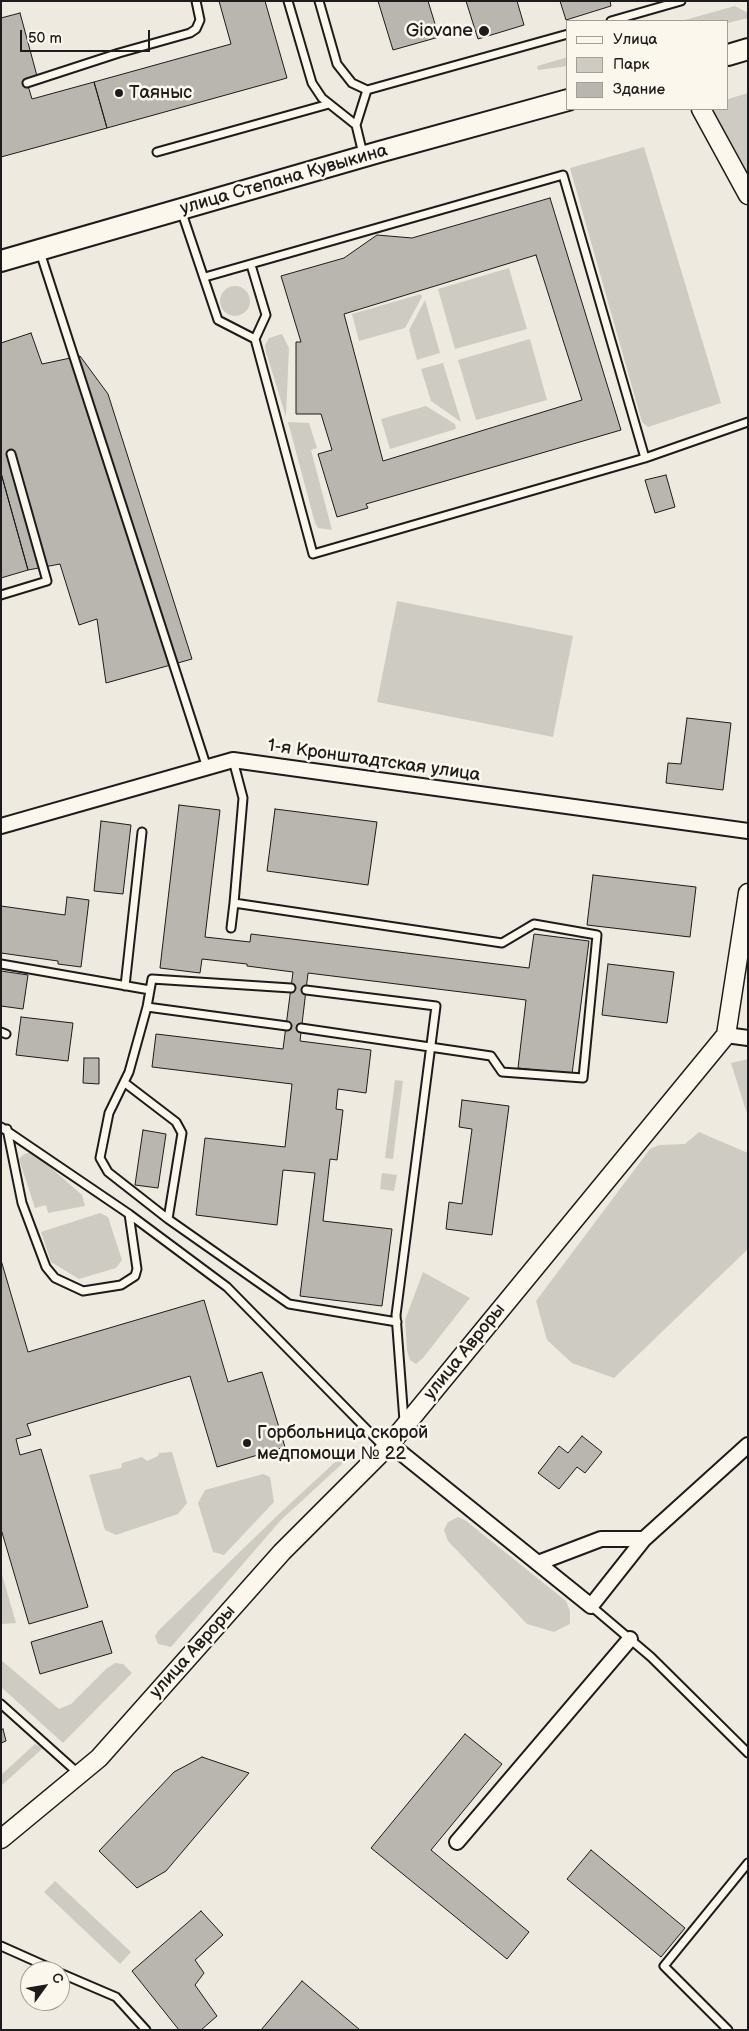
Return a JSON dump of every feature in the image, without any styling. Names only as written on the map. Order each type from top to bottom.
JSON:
[{"type":"main road","points":[[729,55],[748,49]]},
{"type":"main road","name":"улица Степана Кувыкина","points":[[1,261],[566,101]]},
{"type":"street","points":[[702,110],[748,195]]},
{"type":"street","name":"1-я Кронштадтская улица","points":[[1,826],[233,760],[748,832]]},
{"type":"street","points":[[748,893],[726,1035],[748,1038]]},
{"type":"street","name":"улица Авроры","points":[[1,1839],[99,1758],[282,1552],[388,1446],[726,1035]]},
{"type":"street","points":[[388,1446],[591,1606],[644,1539],[748,1445]]},
{"type":"street","points":[[538,1563],[601,1539],[644,1539]]},
{"type":"street","points":[[457,1842],[630,1640]]},
{"type":"lane","points":[[27,83],[119,53],[190,33],[196,29],[200,20],[196,1]]},
{"type":"lane","points":[[288,1],[309,76],[317,92],[356,125]]},
{"type":"lane","points":[[319,1],[337,64],[347,78],[367,90],[566,35]]},
{"type":"lane","points":[[618,20],[633,18],[682,1]]},
{"type":"lane","points":[[364,157],[356,125],[367,90]]},
{"type":"lane","points":[[157,152],[329,104]]},
{"type":"lane","points":[[205,277],[563,175],[645,458]]},
{"type":"lane","points":[[181,210],[218,320],[255,339]]},
{"type":"lane","points":[[40,250],[207,768]]},
{"type":"lane","points":[[251,265],[266,315],[255,339],[314,554],[645,458],[748,422]]},
{"type":"lane","points":[[1,596],[47,581],[11,454]]},
{"type":"lane","points":[[230,928],[234,904],[243,798],[233,760]]},
{"type":"lane","points":[[125,986],[142,832]]},
{"type":"lane","points":[[234,904],[502,943],[534,924],[597,935],[583,1078],[502,1072],[491,1056],[301,1028]]},
{"type":"lane","points":[[1,964],[150,990]]},
{"type":"lane","points":[[291,988],[152,979],[147,1008],[125,1083],[109,1113],[100,1158],[108,1172],[168,1219],[289,1304],[397,1322]]},
{"type":"lane","points":[[306,990],[436,1006],[396,1315],[404,1426]]},
{"type":"lane","points":[[147,1008],[286,1026]]},
{"type":"lane","points":[[125,1083],[176,1122],[182,1132],[168,1219]]},
{"type":"lane","points":[[4,1128],[22,1203],[46,1267],[55,1278],[84,1291],[121,1285],[135,1276],[137,1269],[129,1214]]},
{"type":"lane","points":[[4,1128],[129,1214],[227,1288],[388,1446]]},
{"type":"lane","points":[[591,1606],[651,1657],[748,1753]]},
{"type":"lane","points":[[1,1704],[79,1775]]},
{"type":"lane","points":[[728,2030],[664,1966],[748,1863]]},
{"type":"lane","points":[[1,1946],[34,1961]]},
{"type":"lane","points":[[70,1977],[116,1998],[146,2030]]},
{"type":"green space","points":[[735,6],[748,13],[748,18],[729,23],[729,20],[685,20]]},
{"type":"green space","points":[[566,58],[566,66],[538,70],[537,66]]},
{"type":"green space","points":[[748,93],[748,177],[713,110],[729,110],[729,99]]},
{"type":"green space","points":[[644,147],[721,403],[648,427],[642,422],[570,168]]},
{"type":"green space","points":[[509,268],[527,329],[455,349],[438,289]]},
{"type":"green space","points":[[235,286],[246,290],[250,301],[246,312],[235,316],[224,312],[220,301],[224,290]]},
{"type":"green space","points":[[421,294],[422,297],[405,328],[359,341],[352,314]]},
{"type":"green space","points":[[425,300],[440,353],[417,360],[409,330]]},
{"type":"green space","points":[[282,334],[289,348],[286,417],[265,345],[269,338]]},
{"type":"green space","points":[[530,339],[547,400],[476,420],[458,360]]},
{"type":"green space","points":[[443,363],[461,422],[431,401],[421,369]]},
{"type":"green space","points":[[426,406],[455,424],[456,429],[390,449],[381,419]]},
{"type":"green space","points":[[288,422],[309,423],[317,448],[311,450],[332,530],[318,528],[315,523]]},
{"type":"green space","points":[[397,601],[573,636],[553,737],[377,702]]},
{"type":"green space","points":[[748,1059],[748,1117],[731,1063]]},
{"type":"green space","points":[[395,1080],[403,1081],[393,1159],[385,1158]]},
{"type":"green space","points":[[699,1132],[748,1153],[748,1249],[614,1378],[572,1363],[547,1340],[536,1301],[650,1149],[659,1145],[685,1144]]},
{"type":"green space","points":[[33,1152],[82,1195],[85,1206],[48,1213],[46,1205],[35,1208],[19,1159],[24,1154]]},
{"type":"green space","points":[[382,1173],[397,1175],[394,1191],[380,1189]]},
{"type":"green space","points":[[100,1213],[108,1217],[122,1260],[116,1268],[79,1279],[51,1262],[41,1232]]},
{"type":"green space","points":[[423,1272],[470,1298],[423,1358],[416,1364],[410,1360],[407,1351],[405,1320]]},
{"type":"green space","points":[[356,1446],[356,1451],[281,1520],[171,1647],[158,1644],[155,1636],[159,1630],[280,1513],[346,1452]]},
{"type":"green space","points":[[172,1452],[187,1503],[178,1514],[116,1535],[105,1530],[89,1475],[121,1468],[122,1463],[142,1457],[147,1461],[158,1456],[159,1453]]},
{"type":"green space","points":[[263,1474],[270,1477],[274,1502],[224,1555],[213,1552],[198,1503],[205,1490]]},
{"type":"green space","points":[[458,1517],[465,1520],[566,1601],[570,1611],[570,1624],[554,1632],[527,1624],[448,1541],[444,1530],[448,1522]]},
{"type":"green space","points":[[1,1571],[16,1623],[2,1624]]},
{"type":"green space","points":[[1,1660],[59,1709],[71,1704],[106,1669],[115,1663],[123,1664],[132,1673],[63,1743],[1,1687]]},
{"type":"green space","points":[[35,1744],[43,1748],[1,1786],[1,1775]]},
{"type":"green space","points":[[55,1881],[131,1952],[120,1964],[44,1892]]},
{"type":"building","points":[[219,1],[265,1],[287,78],[107,128],[94,82],[231,44]]},
{"type":"building","points":[[378,1],[428,1],[439,37],[393,50]]},
{"type":"building","points":[[466,1],[517,1],[524,25],[478,39]]},
{"type":"building","points":[[560,1],[610,1],[611,6],[566,20]]},
{"type":"building","points":[[20,13],[37,76],[26,79],[32,99],[94,82],[107,128],[1,157],[1,18]]},
{"type":"building","points":[[550,198],[621,430],[366,504],[368,508],[337,517],[318,454],[332,450],[321,414],[296,414],[296,342],[301,342],[281,276],[344,258],[377,235],[412,238]],"holes":[[[536,255],[582,400],[383,461],[344,314]]]},
{"type":"building","points":[[31,333],[42,364],[80,356],[108,394],[192,659],[106,683],[97,619],[79,625],[60,564],[28,570],[1,473],[1,343]]},
{"type":"building","points":[[1,473],[28,570],[1,578]]},
{"type":"building","points":[[666,475],[675,507],[655,513],[645,480]]},
{"type":"building","points":[[687,718],[731,723],[723,790],[666,783],[668,763],[681,764]]},
{"type":"building","points":[[179,805],[220,810],[205,937],[250,942],[251,934],[529,968],[534,934],[589,941],[572,1074],[518,1068],[526,1000],[308,973],[300,1041],[371,1050],[366,1093],[338,1089],[336,1109],[343,1110],[337,1160],[330,1159],[323,1221],[392,1229],[382,1306],[300,1296],[315,1173],[283,1170],[277,1225],[196,1215],[205,1138],[285,1147],[292,1084],[152,1067],[156,1034],[283,1049],[293,972],[202,959],[200,973],[160,968]]},
{"type":"building","points":[[275,809],[377,822],[368,885],[267,871]]},
{"type":"building","points":[[101,821],[131,825],[123,894],[94,891]]},
{"type":"building","points":[[593,875],[696,887],[690,937],[587,925]]},
{"type":"building","points":[[67,897],[89,900],[81,967],[58,964],[58,961],[1,953],[1,906],[65,915]]},
{"type":"building","points":[[608,964],[674,972],[667,1023],[602,1015]]},
{"type":"building","points":[[1,971],[28,975],[23,1009],[1,1006]]},
{"type":"building","points":[[21,1017],[73,1023],[68,1061],[16,1055]]},
{"type":"building","points":[[84,1058],[99,1058],[99,1084],[83,1083]]},
{"type":"building","points":[[462,1100],[509,1106],[492,1235],[446,1229],[449,1202],[462,1204],[472,1129],[459,1127]]},
{"type":"building","points":[[143,1130],[166,1134],[158,1188],[135,1185]]},
{"type":"building","name":"Горбольница скорой медпомощи № 22","points":[[1,1260],[28,1352],[204,1300],[228,1382],[262,1372],[285,1447],[217,1467],[190,1376],[27,1424],[31,1435],[16,1439],[20,1455],[41,1449],[88,1607],[29,1624],[1,1529]]},
{"type":"building","points":[[582,1436],[602,1452],[585,1473],[577,1467],[559,1489],[538,1473],[559,1446],[568,1453]]},
{"type":"building","points":[[102,1621],[112,1653],[40,1674],[31,1642]]},
{"type":"building","points":[[3,1729],[6,1741],[1,1743],[1,1730]]},
{"type":"building","points":[[465,1734],[502,1764],[431,1850],[529,1932],[507,1959],[371,1848]]},
{"type":"building","points":[[202,1757],[249,1773],[166,1871],[137,1888],[99,1851],[174,1772]]},
{"type":"building","points":[[591,1850],[685,1928],[661,1957],[567,1879]]},
{"type":"building","points":[[201,1911],[223,1935],[195,1960],[204,1973],[195,1985],[217,2016],[201,2030],[179,2030],[132,1971]]},
{"type":"building","points":[[302,1981],[360,2030],[261,2030]]},
{"type":"place","name":"Giovane","points":[[484,31]]},
{"type":"place","name":"Таяныс","points":[[119,93]]},
{"type":"place","name":"Горбольница скорой медпомощи № 22","points":[[247,1443]]}]
